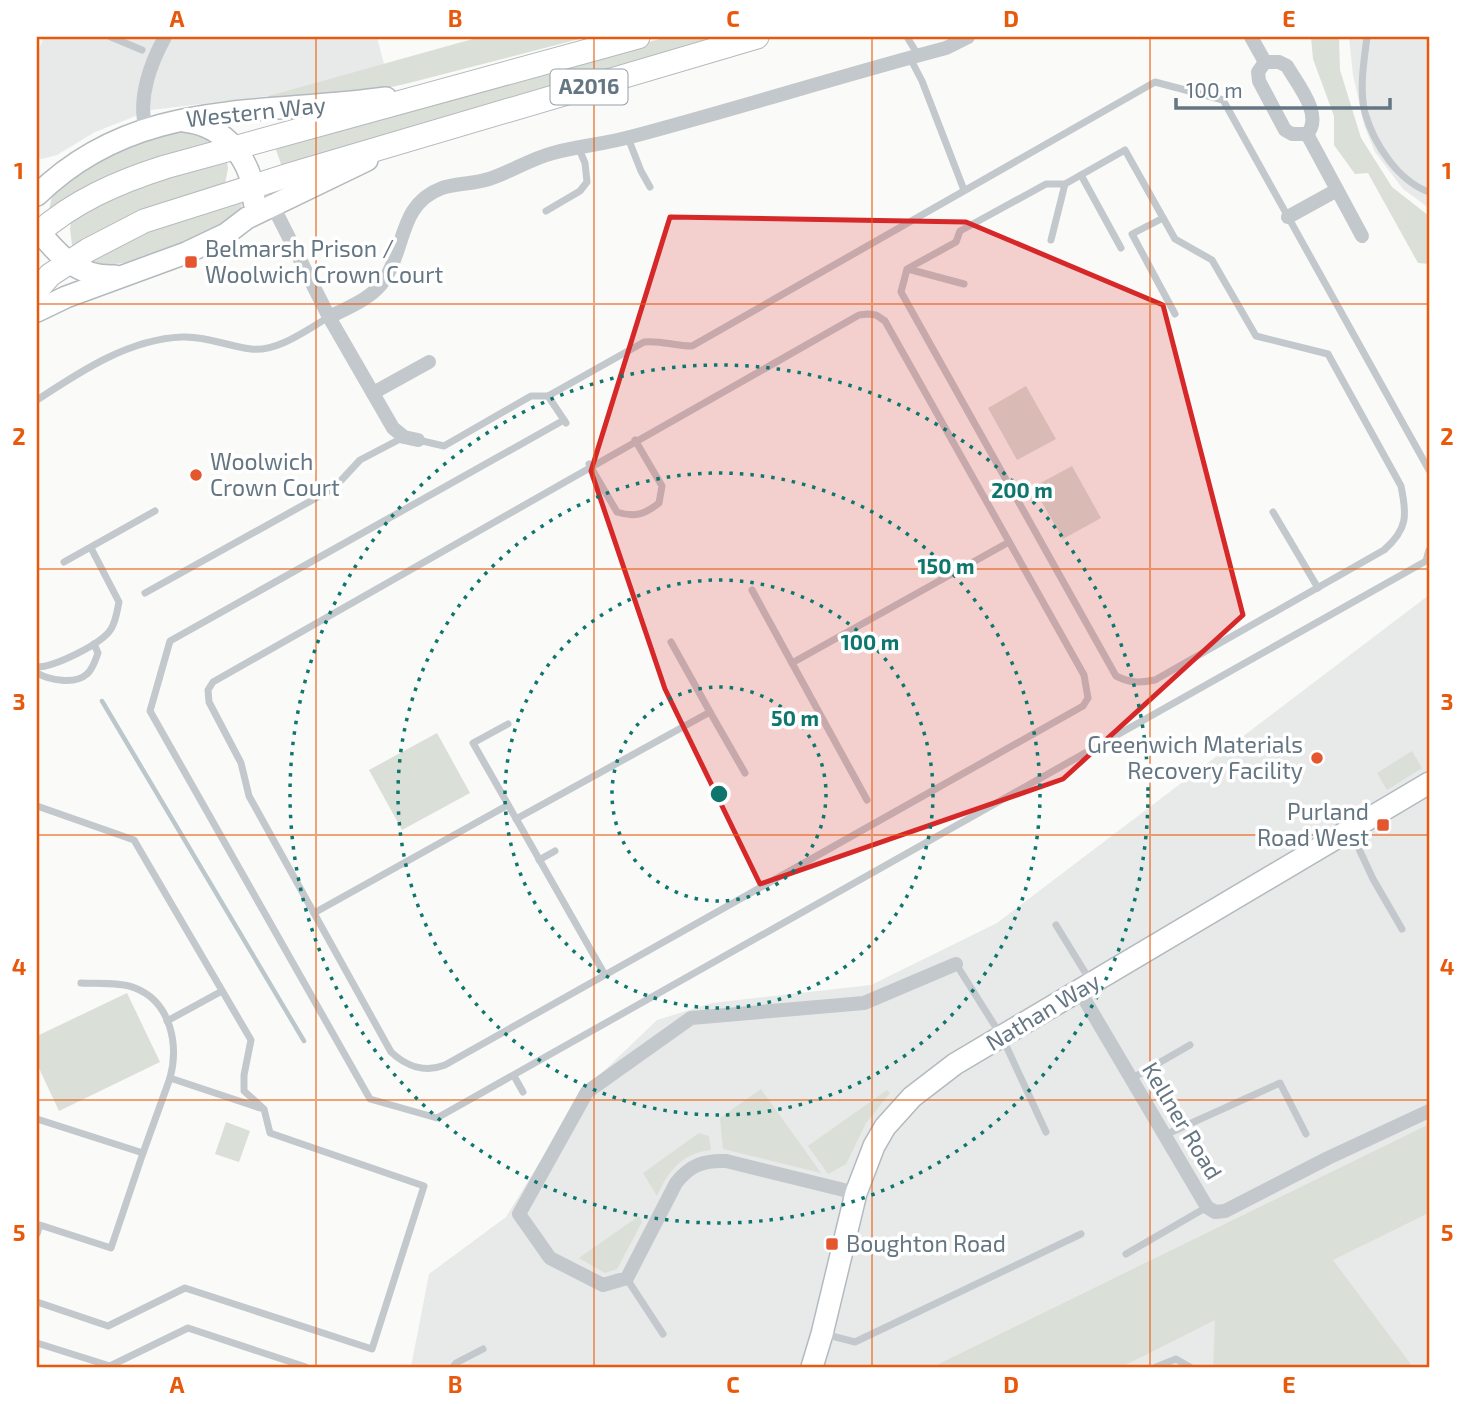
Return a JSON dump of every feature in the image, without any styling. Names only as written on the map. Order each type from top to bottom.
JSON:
[{"type":"main road","name":"Western Way","points":[[38,232],[92,196],[135,176],[638,37]]},
{"type":"main road","name":"A2016","points":[[37,290],[50,275],[98,244],[144,221],[289,175],[757,37]]},
{"type":"street","points":[[146,129],[143,118],[149,75],[148,54],[165,37]]},
{"type":"street","points":[[329,317],[362,300],[384,280],[410,215],[419,203],[442,188],[489,179],[554,153],[628,138],[946,48],[968,37]]},
{"type":"street","points":[[1251,37],[1265,62]]},
{"type":"street","points":[[1265,62],[1258,72],[1259,81],[1284,130],[1292,134],[1307,134]]},
{"type":"street","points":[[1265,62],[1279,62],[1287,66],[1313,113],[1313,123],[1307,134]]},
{"type":"street","name":"Western Way","points":[[38,232],[47,180],[104,146],[146,129],[171,121],[225,112],[356,103],[474,82]]},
{"type":"street","points":[[171,121],[205,125],[233,147],[245,162],[254,188],[254,203],[247,218]]},
{"type":"street","points":[[1307,134],[1362,236]]},
{"type":"street","name":"A2016","points":[[273,206],[330,177],[421,138]]},
{"type":"street","name":"Western Way","points":[[211,201],[220,196],[233,179],[236,168],[233,147]]},
{"type":"street","points":[[254,188],[273,206],[329,317],[393,428],[411,439]]},
{"type":"street","points":[[1288,217],[1337,190]]},
{"type":"street","points":[[37,311],[66,297],[186,253],[226,234],[247,218],[273,206]]},
{"type":"street","points":[[71,263],[64,254],[61,229],[65,217],[73,207]]},
{"type":"street","points":[[38,232],[83,272],[105,276],[127,274]]},
{"type":"street","points":[[373,393],[429,362]]},
{"type":"street","name":"Nathan Way","points":[[812,1367],[856,1193],[874,1146],[898,1112],[930,1082],[1002,1037],[1429,783]]},
{"type":"street","points":[[856,1193],[726,1161],[697,1164],[685,1172],[676,1183],[626,1278],[603,1285],[550,1258],[519,1214],[587,1092],[691,1018],[864,1003],[956,964]]},
{"type":"street","name":"Kellner Road","points":[[1085,987],[1130,1080],[1207,1207],[1215,1212],[1226,1212],[1328,1158],[1429,1111]]},
{"type":"lane","points":[[111,37],[148,54]]},
{"type":"lane","points":[[906,37],[964,190]]},
{"type":"lane","points":[[1367,37],[1362,78],[1368,121],[1392,164],[1413,183],[1429,192]]},
{"type":"lane","points":[[145,593],[334,488],[360,460],[411,439],[444,446],[531,396],[548,396],[644,342],[655,340],[676,346],[692,346],[1156,82],[1223,100],[1429,470]]},
{"type":"lane","points":[[628,138],[650,187]]},
{"type":"lane","points":[[546,211],[580,191],[587,182],[585,163],[579,149]]},
{"type":"lane","points":[[1125,150],[1175,239],[1212,260],[1256,336],[1328,354],[1401,486],[1405,508],[1403,527],[1396,540],[1384,550],[1155,680],[1140,683],[1116,676],[901,292],[907,269],[956,242],[960,232],[1046,184],[1065,184],[1081,175],[1125,150]]},
{"type":"lane","points":[[1081,175],[1121,248]]},
{"type":"lane","points":[[1051,240],[1065,184]]},
{"type":"lane","points":[[1163,218],[1132,234],[1175,314]]},
{"type":"lane","points":[[907,269],[964,284]]},
{"type":"lane","points":[[859,315],[876,315],[885,321],[1084,675],[1088,698],[1083,706],[445,1065],[434,1070],[425,1069],[400,1061],[391,1052],[249,796],[241,763],[209,702],[208,690],[213,682],[589,465],[859,315]]},
{"type":"lane","points":[[37,400],[66,381],[138,344],[183,337],[263,349],[280,345],[329,317]]},
{"type":"lane","points":[[548,396],[565,422],[170,641],[150,711],[370,1099],[437,1118],[1426,561],[1429,550]]},
{"type":"lane","points":[[589,465],[617,512],[630,516],[646,513],[659,503],[662,486],[635,440]]},
{"type":"lane","points":[[64,562],[155,511]]},
{"type":"lane","points":[[1273,512],[1318,588]]},
{"type":"lane","points":[[792,663],[1009,542]]},
{"type":"lane","points":[[37,667],[62,660],[94,644],[110,632],[119,602],[91,548]]},
{"type":"lane","points":[[752,590],[867,800]]},
{"type":"lane","points":[[671,642],[745,773]]},
{"type":"lane","points":[[37,673],[60,680],[81,678],[92,668],[97,653],[94,644]]},
{"type":"lane","points":[[516,819],[710,712]]},
{"type":"lane","points":[[508,724],[473,743],[605,975]]},
{"type":"lane","points":[[314,913],[508,805]]},
{"type":"lane","points":[[37,806],[134,840],[251,1040],[243,1075],[244,1091],[264,1109],[270,1133],[424,1186],[372,1349],[185,1289],[108,1326],[37,1301]]},
{"type":"lane","points":[[1350,830],[1373,879],[1402,929]]},
{"type":"lane","points":[[539,860],[555,851]]},
{"type":"lane","points":[[1056,925],[1085,987]]},
{"type":"lane","points":[[956,964],[1002,1037],[1046,1132]]},
{"type":"lane","points":[[37,1234],[40,1225],[111,1248],[174,1062],[174,1045],[167,1021],[160,1008],[146,994],[133,987],[81,983]]},
{"type":"lane","points":[[167,1021],[222,992]]},
{"type":"lane","points":[[1130,1080],[1190,1045]]},
{"type":"lane","points":[[514,1076],[523,1092]]},
{"type":"lane","points":[[170,1078],[264,1109]]},
{"type":"lane","points":[[1164,1136],[1280,1083],[1306,1134]]},
{"type":"lane","points":[[37,1119],[143,1153]]},
{"type":"lane","points":[[1126,1254],[1207,1207]]},
{"type":"lane","points":[[822,1334],[855,1342],[1081,1234]]},
{"type":"lane","points":[[626,1278],[663,1334]]},
{"type":"lane","points":[[37,1343],[110,1366],[188,1328],[306,1367]]},
{"type":"lane","points":[[453,1367],[483,1349]]},
{"type":"lane","points":[[1156,1367],[1176,1359],[1190,1367]]},
{"type":"highlighted area","points":[[670,217],[966,222],[1163,305],[1243,615],[1063,779],[760,884],[665,689],[591,471]]},
{"type":"shaded area","points":[[44,37],[377,37],[384,64],[268,96],[151,110],[95,132],[57,155],[42,159],[37,158],[37,53]]},
{"type":"shaded area","points":[[480,37],[587,37],[350,96],[270,104],[268,96]]},
{"type":"shaded area","points":[[667,37],[730,37],[283,170],[274,144]]},
{"type":"shaded area","points":[[1311,37],[1339,37],[1340,70],[1361,138],[1392,187],[1429,216],[1429,264],[1418,263],[1368,173],[1355,174],[1334,145],[1334,116],[1313,59]]},
{"type":"shaded area","points":[[1349,37],[1429,37],[1429,208],[1403,189],[1375,152],[1364,125],[1353,75]]},
{"type":"shaded area","points":[[196,129],[215,143],[49,210],[53,191],[69,173],[164,130]]},
{"type":"shaded area","points":[[226,158],[228,168],[225,184],[76,248],[72,245],[72,216],[109,196]]},
{"type":"shaded area","points":[[242,199],[241,213],[235,221],[183,245],[129,262],[91,264],[88,260],[126,240]]},
{"type":"shaded area","points":[[1026,386],[1056,439],[1017,460],[988,408]]},
{"type":"shaded area","points":[[1072,466],[1101,518],[1063,539],[1033,487]]},
{"type":"shaded area","points":[[1429,595],[1429,1124],[932,1367],[411,1367],[429,1274],[506,1217],[584,1090],[657,1020],[712,1003],[871,985],[997,923]]},
{"type":"shaded area","points":[[437,733],[470,793],[402,830],[369,770]]},
{"type":"shaded area","points":[[1412,751],[1422,768],[1387,790],[1377,773]]},
{"type":"shaded area","points":[[127,993],[160,1062],[59,1111],[37,1064],[37,1036]]},
{"type":"shaded area","points":[[761,1089],[821,1173],[723,1149],[720,1118]]},
{"type":"shaded area","points":[[887,1090],[890,1093],[866,1123],[846,1164],[828,1174],[808,1146]]},
{"type":"shaded area","points":[[226,1122],[250,1131],[239,1162],[215,1154]]},
{"type":"shaded area","points":[[1429,1124],[1429,1213],[1333,1260],[1413,1367],[1213,1367],[1215,1320],[1122,1367],[932,1367]]},
{"type":"shaded area","points":[[699,1133],[709,1136],[711,1150],[684,1159],[671,1171],[657,1196],[643,1173]]},
{"type":"shaded area","points":[[1429,1213],[1429,1367],[1413,1367],[1332,1260]]},
{"type":"shaded area","points":[[639,1216],[642,1222],[617,1269],[605,1273],[579,1258]]},
{"type":"shaded area","points":[[1216,1319],[1213,1367],[1122,1367]]},
{"type":"waterway","points":[[102,701],[304,1041]]},
{"type":"place","name":"Belmarsh Prison / Woolwich Crown Court","points":[[191,262]]},
{"type":"place","name":"Woolwich Crown Court","points":[[196,475]]},
{"type":"place","name":"Greenwich Materials Recovery Facility","points":[[1317,758]]},
{"type":"place","name":"Purland Road West","points":[[1383,825]]},
{"type":"place","name":"Boughton Road","points":[[832,1244]]}]
